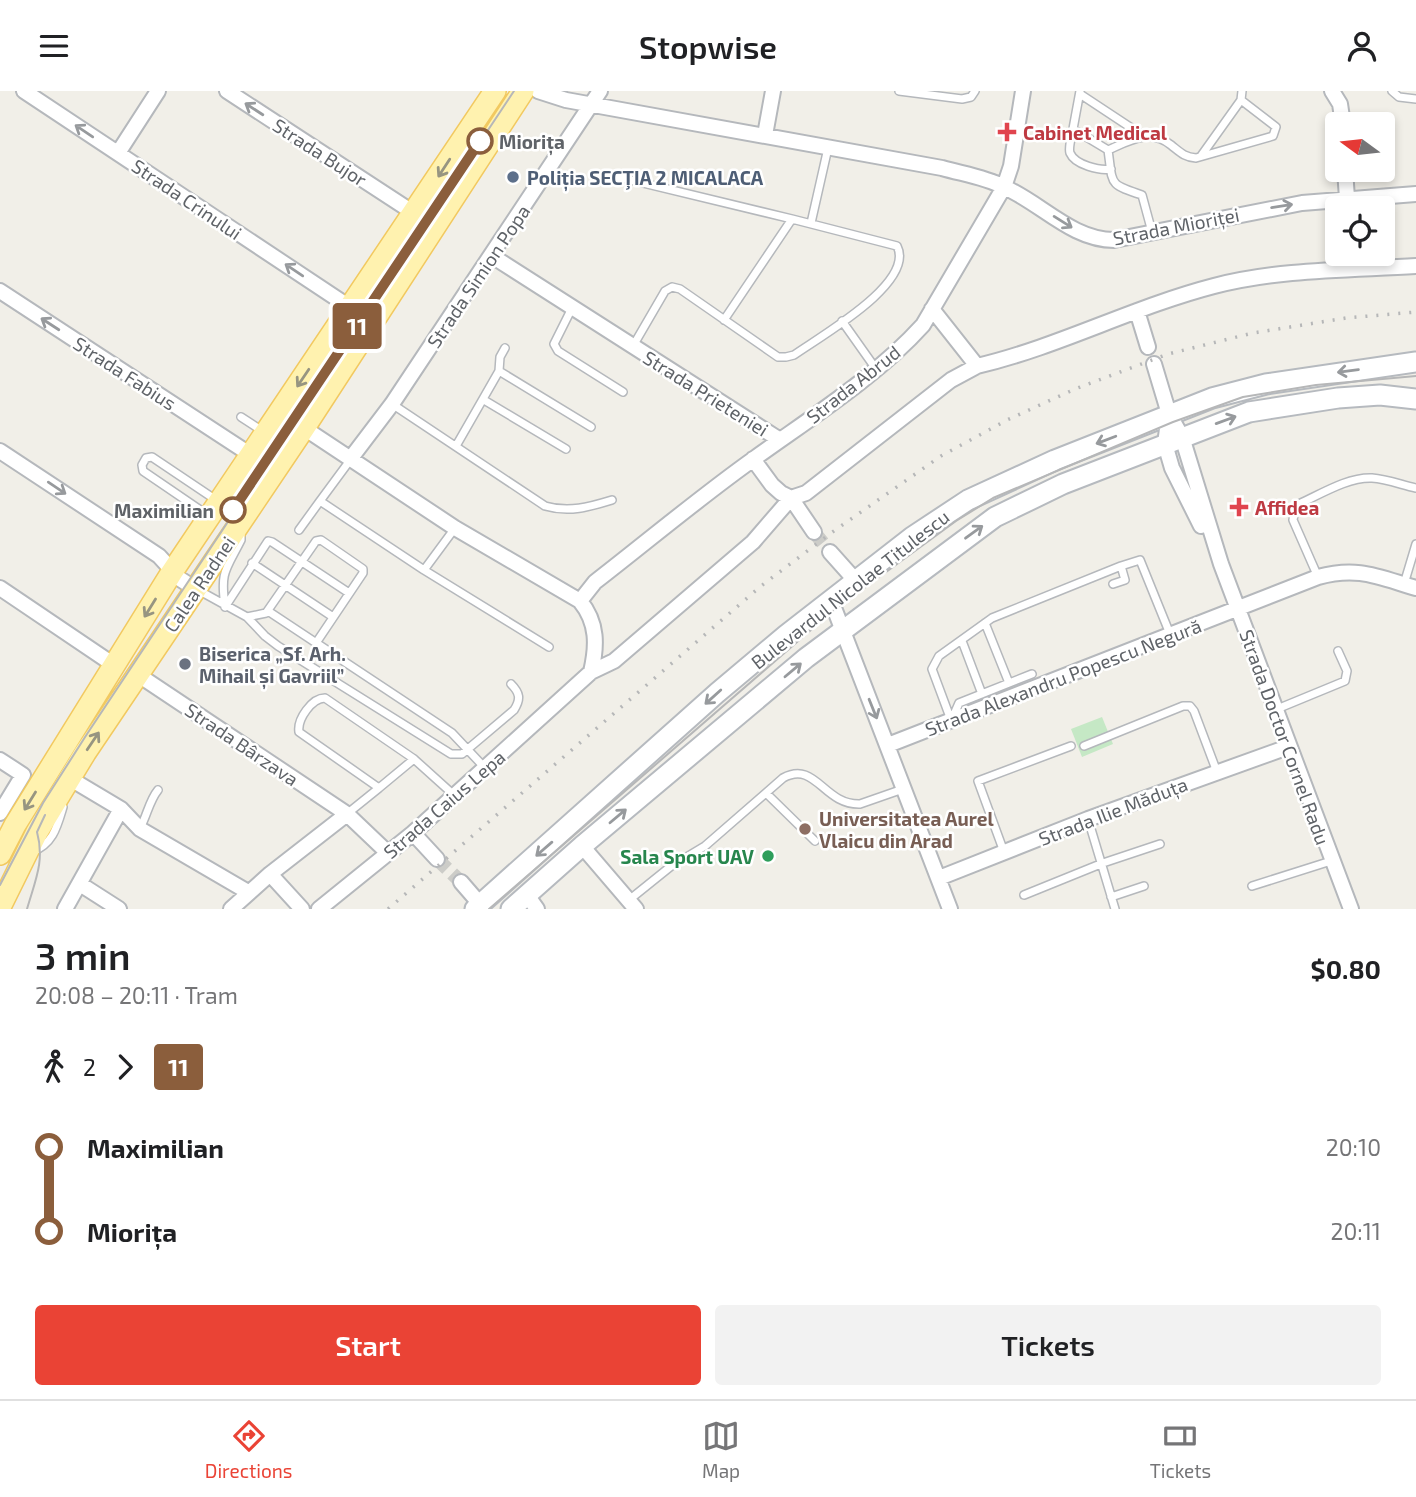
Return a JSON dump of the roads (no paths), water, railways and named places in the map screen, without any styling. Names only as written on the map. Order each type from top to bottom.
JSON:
[{"type":"main road","name":"Calea Radnei","points":[[0,854],[15,825],[172,572],[495,91]]},
{"type":"main road","name":"Calea Radnei","points":[[0,907],[25,854],[137,674],[304,428],[523,91]]},
{"type":"main road","name":"Bulevardul Nicolae Titulescu","points":[[478,907],[717,693],[855,580],[912,537],[968,500],[1019,475],[1212,398],[1266,384],[1416,362]]},
{"type":"main road","name":"Bulevardul Nicolae Titulescu","points":[[511,909],[532,902],[582,846],[841,631],[995,517],[1063,484],[1249,412],[1366,396],[1416,399]]},
{"type":"street","name":"Strada Crinului","points":[[24,91],[351,308]]},
{"type":"street","points":[[118,153],[158,91]]},
{"type":"street","name":"Strada Bujor","points":[[227,91],[414,213]]},
{"type":"street","name":"Strada Mioriței","points":[[538,91],[555,98],[590,105],[942,168],[1004,187],[1082,234],[1096,239],[1114,240],[1267,208],[1325,201]]},
{"type":"street","name":"Strada Simion Popa","points":[[351,458],[392,404],[600,91]]},
{"type":"street","points":[[765,135],[774,91]]},
{"type":"street","name":"Strada Abrud","points":[[580,601],[595,582],[753,459],[876,369],[923,325],[1004,187],[1011,166],[1023,91]]},
{"type":"street","points":[[1332,91],[1340,104],[1341,112]]},
{"type":"street","name":"Strada Mioriței","points":[[1382,196],[1416,194]]},
{"type":"street","name":"Strada Prieteniei","points":[[492,256],[780,440]]},
{"type":"street","points":[[791,498],[806,493],[951,380],[977,366],[1017,356],[1137,311],[1214,286],[1254,278],[1416,266]]},
{"type":"street","name":"Strada Fabius","points":[[0,291],[217,425],[251,455]]},
{"type":"street","points":[[932,309],[977,366]]},
{"type":"street","points":[[1137,311],[1148,347]]},
{"type":"street","points":[[1154,365],[1169,414]]},
{"type":"street","name":"Strada Doctor Cornel Radu","points":[[1169,414],[1173,440],[1172,468],[1221,564],[1351,909]]},
{"type":"street","points":[[304,428],[455,529],[580,601],[592,618],[595,636],[596,651],[591,673]]},
{"type":"street","points":[[0,451],[159,556],[172,572],[194,588]]},
{"type":"street","points":[[753,459],[772,485],[791,498],[814,532]]},
{"type":"street","name":"Strada Caius Lepa","points":[[319,909],[413,833],[591,673],[614,661],[753,543],[791,498]]},
{"type":"street","points":[[830,552],[855,580]]},
{"type":"street","name":"Strada Alexandru Popescu Negură","points":[[888,745],[1318,577],[1340,572],[1361,572],[1410,586]]},
{"type":"street","points":[[0,589],[114,665]]},
{"type":"street","points":[[831,600],[950,909]]},
{"type":"street","name":"Strada Bârzava","points":[[137,674],[347,814],[388,852]]},
{"type":"street","name":"Strada Ilie Măduța","points":[[939,878],[1088,819],[1288,747]]},
{"type":"street","points":[[0,760],[23,775],[0,813]]},
{"type":"street","points":[[68,788],[121,809],[140,829],[248,893]]},
{"type":"street","points":[[65,909],[121,809]]},
{"type":"street","points":[[231,909],[270,874],[347,814]]},
{"type":"street","points":[[413,833],[438,859]]},
{"type":"street","points":[[582,846],[632,905]]},
{"type":"street","points":[[270,874],[302,909]]},
{"type":"street","points":[[461,882],[478,907]]},
{"type":"street","points":[[80,884],[119,909]]},
{"type":"lane","points":[[899,91],[962,99],[971,97],[975,91]]},
{"type":"lane","points":[[1198,157],[1241,100],[1242,91]]},
{"type":"lane","points":[[1392,91],[1399,97],[1416,99]]},
{"type":"lane","points":[[1111,169],[1093,169],[1072,156],[1070,150],[1080,92],[1142,135],[1165,141],[1184,156],[1198,157],[1276,133],[1276,127],[1241,100]]},
{"type":"lane","points":[[1073,129],[1108,150]]},
{"type":"lane","points":[[1108,150],[1142,135]]},
{"type":"lane","points":[[811,223],[828,148]]},
{"type":"lane","points":[[1108,150],[1116,186],[1142,195],[1152,232]]},
{"type":"lane","points":[[614,176],[811,223],[897,246],[900,259],[893,277],[881,292],[794,355],[786,358],[778,356],[724,320],[792,219]]},
{"type":"lane","name":"Strada Prieteniei","points":[[633,346],[666,291],[672,287],[680,289],[724,320]]},
{"type":"lane","points":[[572,308],[554,344],[558,351],[623,392]]},
{"type":"lane","points":[[842,321],[876,369]]},
{"type":"lane","points":[[456,446],[499,371],[500,357],[505,348]]},
{"type":"lane","points":[[499,371],[591,427]]},
{"type":"lane","points":[[484,400],[566,449]]},
{"type":"lane","points":[[392,404],[545,506],[558,510],[573,510],[612,499]]},
{"type":"lane","points":[[241,417],[267,433]]},
{"type":"lane","points":[[152,457],[215,509],[143,471],[142,465],[146,458],[152,457]]},
{"type":"lane","points":[[299,530],[351,458]]},
{"type":"lane","points":[[1318,577],[1293,520],[1299,504],[1363,478],[1416,488]]},
{"type":"lane","points":[[320,501],[549,647]]},
{"type":"lane","points":[[225,607],[223,576],[241,540],[242,521]]},
{"type":"lane","points":[[424,569],[455,529]]},
{"type":"lane","points":[[247,617],[268,611],[316,541],[321,540],[363,569],[316,643]]},
{"type":"lane","points":[[225,607],[268,541],[272,541],[349,593]]},
{"type":"lane","points":[[1410,586],[1416,544]]},
{"type":"lane","points":[[951,720],[932,669],[939,656],[985,623],[1012,609],[1121,566],[1140,560],[1170,634]]},
{"type":"lane","points":[[252,563],[333,617]]},
{"type":"lane","points":[[1113,584],[1125,580],[1121,566]]},
{"type":"lane","points":[[194,588],[247,617],[278,646],[451,754],[462,754],[469,749],[499,725],[519,703],[517,690],[512,684]]},
{"type":"lane","points":[[268,611],[452,733],[485,768]]},
{"type":"lane","points":[[985,623],[1009,683]]},
{"type":"lane","points":[[962,641],[982,694]]},
{"type":"lane","points":[[1277,709],[1345,681],[1347,675],[1338,651]]},
{"type":"lane","points":[[951,720],[959,703],[1032,674]]},
{"type":"lane","points":[[379,788],[299,732],[300,722],[313,702],[325,698],[414,759],[455,796]]},
{"type":"lane","points":[[1084,745],[1186,705],[1194,711],[1217,772]]},
{"type":"lane","points":[[1004,852],[978,781],[1071,746]]},
{"type":"lane","points":[[347,814],[414,759]]},
{"type":"lane","points":[[632,905],[670,867],[705,846],[783,778],[798,772],[812,778],[834,797],[852,804],[860,804],[905,788]]},
{"type":"lane","points":[[140,829],[149,814],[152,797],[158,790]]},
{"type":"lane","points":[[766,793],[815,841]]},
{"type":"lane","points":[[25,854],[47,844],[57,827],[63,807]]},
{"type":"lane","points":[[1088,819],[1115,909]]},
{"type":"lane","points":[[1024,895],[1160,843]]},
{"type":"lane","points":[[1252,887],[1331,861]]},
{"type":"lane","points":[[1111,897],[1144,886]]},
{"type":"tunnel","points":[[814,532],[830,552]]},
{"type":"tunnel","points":[[437,859],[461,882]]},
{"type":"tram line","points":[[0,885],[43,803],[87,734],[514,91]]},
{"type":"tram line","name":"11","points":[[233,510],[274,453],[480,141]]},
{"type":"tram line","points":[[489,909],[834,610],[956,521],[993,498],[1173,422],[1243,397],[1316,385],[1416,376]]},
{"type":"tram line","points":[[27,909],[39,862],[37,832],[45,815]]},
{"type":"railway","points":[[388,909],[761,586],[941,456],[1007,420],[1075,389],[1168,354],[1253,333],[1346,318],[1416,312]]},
{"type":"place","name":"Cabinet Medical","points":[[1007,132]]},
{"type":"place","name":"Miorița","points":[[480,141]]},
{"type":"place","name":"Poliția SECŢIA 2 MICALACA","points":[[513,177]]},
{"type":"place","name":"Affidea","points":[[1239,507]]},
{"type":"place","name":"Maximilian","points":[[233,510]]},
{"type":"place","name":"Biserica „Sf. Arh. Mihail și Gavriil”","points":[[185,664]]},
{"type":"place","name":"Universitatea Aurel Vlaicu din Arad","points":[[805,829]]},
{"type":"place","name":"Sala Sport UAV","points":[[768,856]]}]
